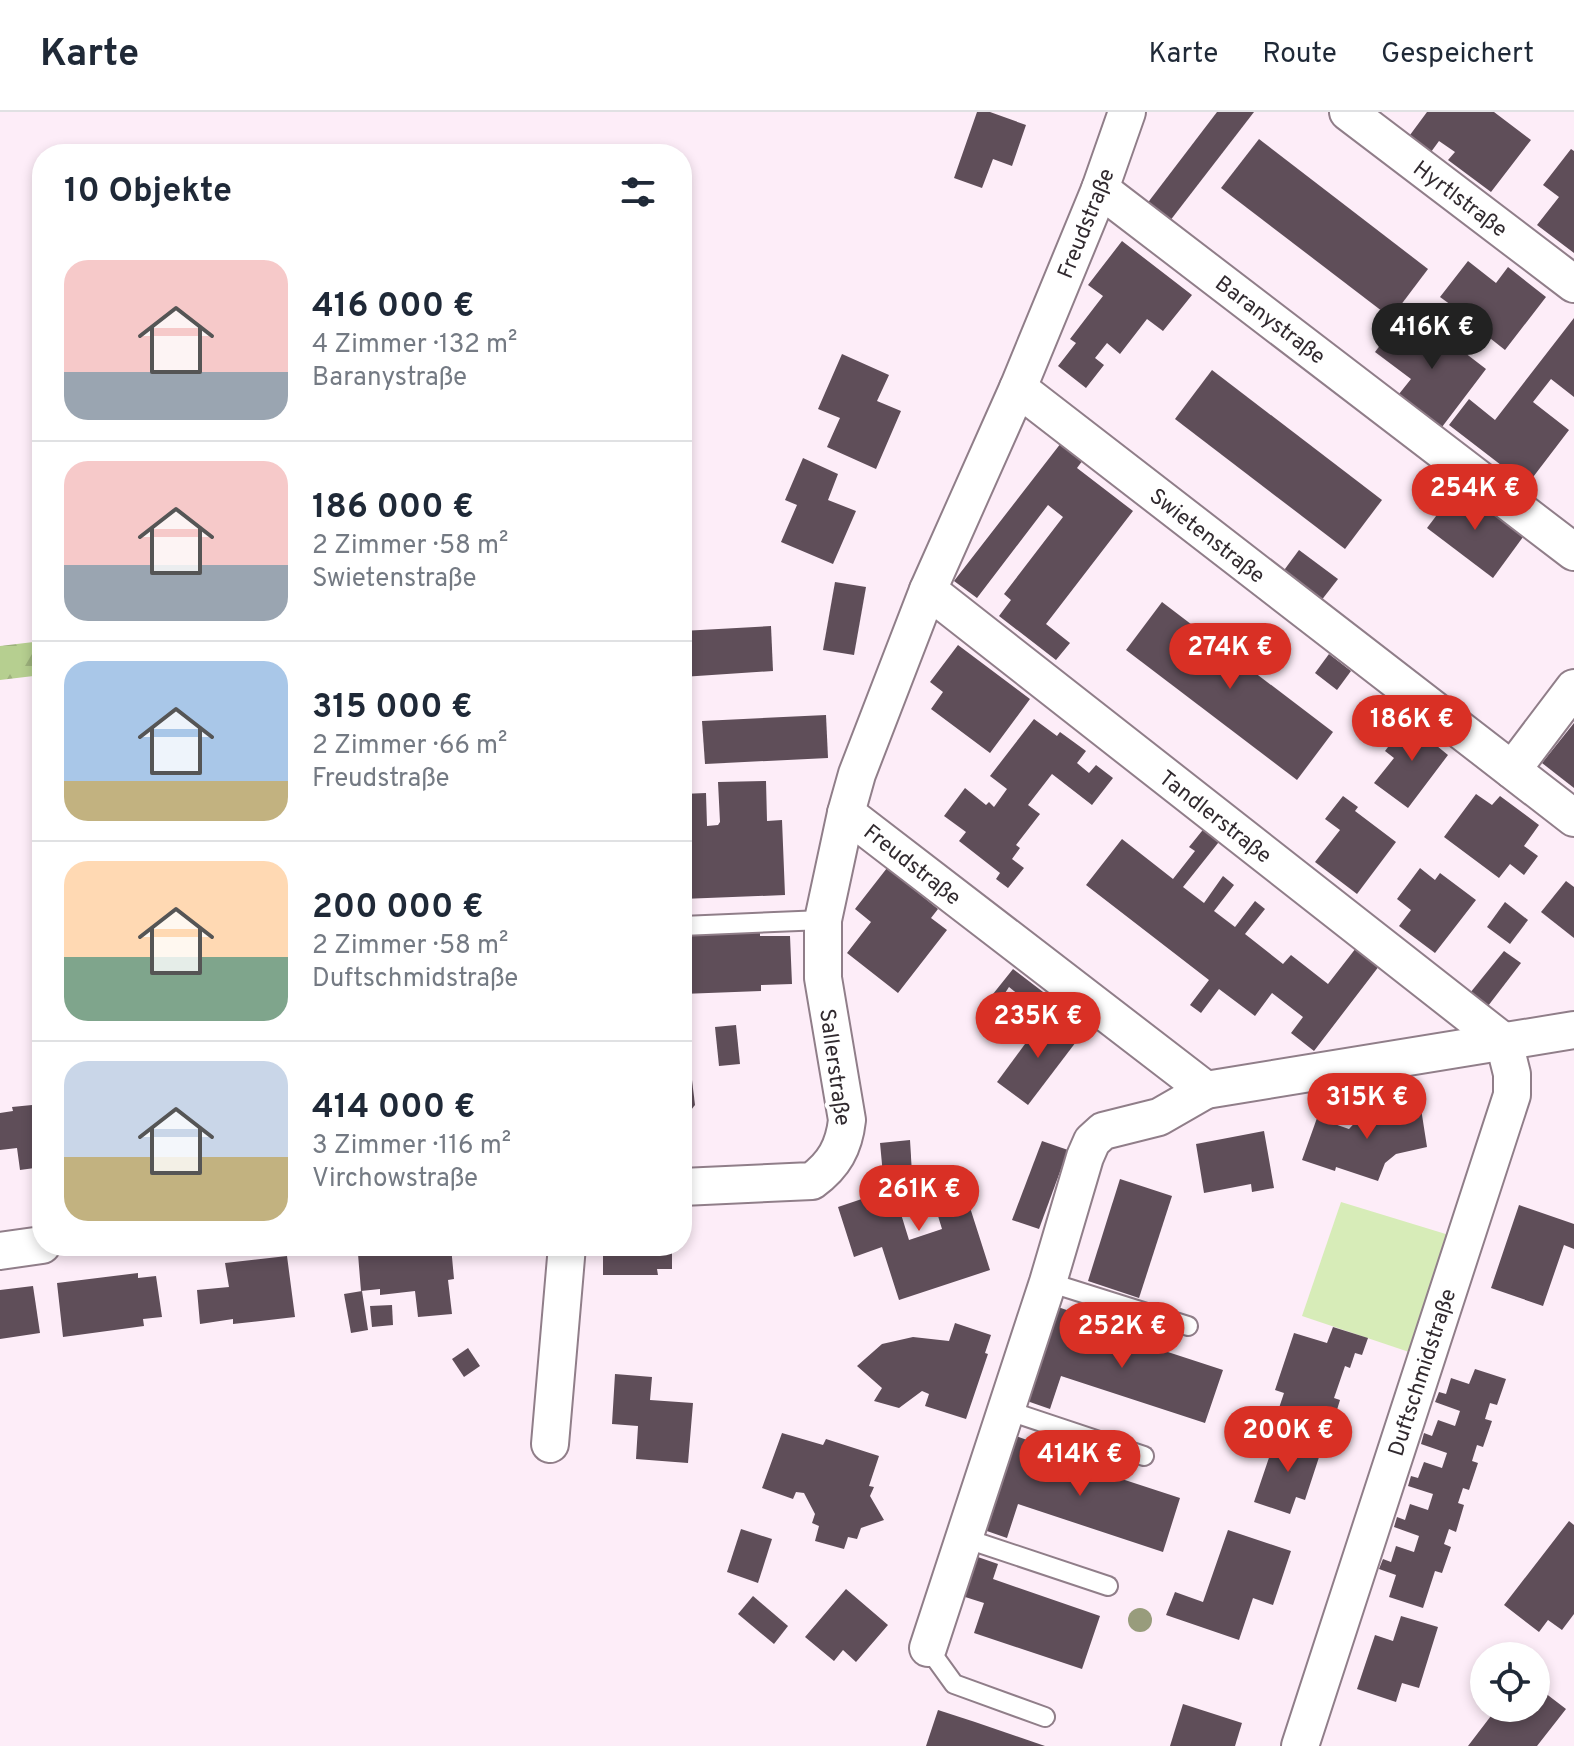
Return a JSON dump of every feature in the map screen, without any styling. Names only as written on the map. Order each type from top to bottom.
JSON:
[{"type":"street","name":"Freudstraße","points":[[1127,112],[1100,189],[1018,388],[928,590],[857,774],[846,813],[1206,1090]]},
{"type":"street","name":"Hyrtlstraße","points":[[1348,112],[1574,284]]},
{"type":"street","name":"Baranystraße","points":[[1100,189],[1568,534]]},
{"type":"street","name":"Swietenstraße","points":[[1018,388],[1574,818]]},
{"type":"street","name":"Tandlerstraße","points":[[928,590],[1504,1042]]},
{"type":"street","points":[[1512,770],[1574,688]]},
{"type":"street","name":"Sallerstraße","points":[[692,1187],[812,1181],[828,1169],[845,1139],[847,1120],[823,978],[823,920],[846,813]]},
{"type":"street","points":[[928,1648],[1092,1141],[1103,1131],[1159,1117],[1206,1090],[1574,1030]]},
{"type":"street","name":"Duftschmidstraße","points":[[1300,1746],[1512,1095],[1512,1074],[1504,1042]]},
{"type":"street","points":[[0,1251],[32,1246]]},
{"type":"street","points":[[550,1444],[566,1256]]},
{"type":"lane","points":[[692,926],[823,920]]},
{"type":"lane","points":[[1048,1282],[1188,1326]]},
{"type":"lane","points":[[1006,1410],[1144,1456]]},
{"type":"lane","points":[[964,1538],[1108,1586]]},
{"type":"lane","points":[[928,1648],[954,1684],[1045,1717]]},
{"type":"green space","points":[[32,642],[32,676],[0,680],[0,646]]},
{"type":"green space","points":[[1341,1202],[1449,1235],[1412,1353],[1302,1316]]},
{"type":"building","points":[[977,112],[990,112],[1026,125],[1012,166],[993,159],[982,188],[954,178]]},
{"type":"building","points":[[1217,112],[1254,112],[1166,226],[1143,209]]},
{"type":"building","points":[[1427,112],[1494,112],[1531,140],[1491,192],[1448,160],[1455,152],[1439,141],[1431,152],[1410,135]]},
{"type":"building","points":[[1259,139],[1428,269],[1391,318],[1221,188]]},
{"type":"building","points":[[1571,149],[1574,151],[1574,253],[1537,225],[1559,197],[1543,185]]},
{"type":"building","points":[[1122,241],[1192,295],[1163,331],[1147,319],[1120,354],[1107,343],[1095,358],[1104,365],[1086,388],[1058,366],[1076,343],[1070,339],[1103,296],[1088,285]]},
{"type":"building","points":[[1468,261],[1496,283],[1508,267],[1546,297],[1505,350],[1462,316],[1454,326],[1442,316],[1451,305],[1440,297]]},
{"type":"building","points":[[1574,318],[1574,397],[1551,379],[1533,402],[1569,430],[1527,485],[1449,425],[1469,399],[1495,420]]},
{"type":"building","points":[[1415,321],[1441,340],[1443,336],[1486,369],[1442,427],[1399,394],[1411,379],[1375,352],[1390,332],[1401,339]]},
{"type":"building","points":[[842,354],[889,375],[877,401],[901,411],[876,469],[827,447],[840,418],[818,409]]},
{"type":"building","points":[[1212,370],[1382,500],[1345,549],[1175,419]]},
{"type":"building","points":[[1061,443],[1083,460],[1077,468],[1133,511],[1046,624],[1070,643],[1056,660],[999,616],[1011,600],[1004,594],[1063,517],[1048,505],[977,598],[954,581]]},
{"type":"building","points":[[803,458],[838,474],[828,500],[856,511],[833,564],[781,542],[797,505],[785,500]]},
{"type":"building","points":[[1458,487],[1523,537],[1493,578],[1427,528]]},
{"type":"building","points":[[1299,550],[1338,579],[1317,606],[1279,577]]},
{"type":"building","points":[[835,582],[866,587],[854,655],[823,650]]},
{"type":"building","points":[[1162,602],[1333,732],[1297,780],[1126,650]]},
{"type":"building","points":[[771,626],[773,671],[692,676],[692,630]]},
{"type":"building","points":[[958,645],[1030,699],[990,753],[931,709],[943,692],[930,682]]},
{"type":"building","points":[[1329,654],[1351,671],[1337,690],[1315,673]]},
{"type":"building","points":[[826,715],[828,758],[705,764],[702,721]]},
{"type":"building","points":[[1034,719],[1057,736],[1060,732],[1086,751],[1077,763],[1089,773],[1096,765],[1113,778],[1092,805],[1052,774],[1028,805],[1040,814],[1016,845],[1020,848],[1012,859],[1024,868],[1008,888],[996,879],[1000,873],[959,841],[966,832],[944,816],[965,788],[986,805],[989,802],[994,807],[1007,789],[990,776]]},
{"type":"building","points":[[1424,719],[1444,735],[1437,746],[1448,755],[1408,808],[1374,783],[1394,758],[1385,751],[1400,731],[1409,738]]},
{"type":"building","points":[[1574,723],[1574,788],[1542,763]]},
{"type":"building","points":[[766,781],[767,821],[782,820],[785,895],[692,899],[692,794],[706,793],[707,826],[718,825],[718,782]]},
{"type":"building","points":[[1476,794],[1492,805],[1500,796],[1539,825],[1524,846],[1538,856],[1524,875],[1510,864],[1499,878],[1444,837]]},
{"type":"building","points":[[1343,796],[1358,807],[1355,811],[1396,842],[1357,894],[1315,862],[1340,830],[1325,819]]},
{"type":"building","points":[[1206,826],[1222,838],[1183,887],[1204,903],[1223,876],[1234,885],[1214,911],[1235,927],[1255,901],[1265,909],[1245,934],[1283,964],[1291,955],[1328,984],[1363,939],[1386,957],[1314,1051],[1291,1033],[1303,1017],[1272,993],[1255,1016],[1219,989],[1201,1013],[1190,1005],[1209,980],[1086,885],[1122,839],[1173,879],[1195,851],[1189,847]]},
{"type":"building","points":[[887,868],[938,909],[931,918],[947,930],[898,993],[847,953],[871,922],[855,909]]},
{"type":"building","points":[[1420,868],[1435,880],[1440,873],[1476,900],[1435,953],[1399,926],[1411,910],[1397,899]]},
{"type":"building","points":[[1566,881],[1574,887],[1574,938],[1541,912]]},
{"type":"building","points":[[1505,902],[1528,920],[1510,944],[1487,927]]},
{"type":"building","points":[[760,930],[760,936],[790,936],[792,984],[761,985],[761,991],[692,994],[692,933]]},
{"type":"building","points":[[1504,951],[1521,963],[1488,1006],[1470,993]]},
{"type":"building","points":[[1013,969],[1047,995],[1025,1023],[1008,1010],[1019,995],[1009,987],[997,1005],[989,999]]},
{"type":"building","points":[[1047,1014],[1079,1038],[1028,1105],[997,1082]]},
{"type":"building","points":[[736,1025],[740,1064],[719,1066],[715,1027]]},
{"type":"building","points":[[692,1080],[695,1105],[692,1109]]},
{"type":"building","points":[[1420,1102],[1427,1147],[1396,1154],[1385,1163],[1378,1181],[1302,1160],[1317,1118],[1349,1129],[1363,1114]]},
{"type":"building","points":[[32,1105],[32,1168],[20,1170],[17,1148],[0,1150],[0,1113],[13,1111],[12,1107]]},
{"type":"building","points":[[1264,1131],[1274,1188],[1252,1192],[1251,1184],[1204,1193],[1196,1144]]},
{"type":"building","points":[[910,1140],[912,1173],[883,1175],[880,1143]]},
{"type":"building","points":[[1042,1141],[1068,1150],[1039,1229],[1012,1220]]},
{"type":"building","points":[[957,1167],[990,1270],[899,1300],[882,1247],[854,1257],[838,1207]],"holes":[[[934,1203],[942,1229],[909,1240],[901,1214]]]},
{"type":"building","points":[[1120,1179],[1172,1196],[1139,1298],[1088,1281]]},
{"type":"building","points":[[1519,1205],[1574,1224],[1574,1249],[1564,1245],[1543,1306],[1491,1288]]},
{"type":"building","points":[[287,1256],[295,1317],[233,1324],[233,1319],[200,1324],[197,1290],[229,1287],[225,1263]]},
{"type":"building","points":[[358,1256],[452,1256],[454,1279],[448,1280],[452,1314],[418,1317],[415,1291],[380,1295],[380,1289],[361,1291]]},
{"type":"building","points":[[603,1256],[672,1256],[672,1269],[657,1269],[658,1275],[603,1275]]},
{"type":"building","points":[[138,1273],[138,1278],[156,1276],[162,1317],[143,1319],[144,1326],[63,1337],[57,1283]]},
{"type":"building","points":[[33,1286],[40,1333],[0,1339],[0,1290]]},
{"type":"building","points":[[362,1291],[368,1330],[351,1333],[344,1294]]},
{"type":"building","points":[[392,1305],[393,1325],[372,1327],[370,1306]]},
{"type":"building","points":[[1058,1307],[1081,1315],[1079,1323],[1223,1370],[1205,1423],[1061,1376],[1050,1409],[1027,1401]]},
{"type":"building","points":[[955,1323],[991,1335],[985,1353],[988,1354],[966,1419],[925,1406],[929,1394],[922,1391],[899,1408],[874,1401],[882,1388],[857,1366],[882,1344],[913,1337],[949,1341]]},
{"type":"building","points":[[1333,1327],[1368,1338],[1362,1355],[1355,1353],[1350,1368],[1345,1366],[1334,1398],[1340,1400],[1332,1426],[1279,1408],[1284,1393],[1275,1390],[1294,1333],[1327,1343]]},
{"type":"building","points":[[468,1348],[480,1366],[464,1377],[452,1359]]},
{"type":"building","points":[[1475,1369],[1506,1379],[1497,1405],[1490,1403],[1485,1419],[1492,1421],[1483,1447],[1477,1445],[1472,1461],[1478,1463],[1469,1490],[1463,1488],[1458,1503],[1464,1505],[1456,1532],[1449,1529],[1444,1544],[1451,1547],[1442,1573],[1435,1571],[1423,1608],[1389,1597],[1396,1575],[1379,1569],[1383,1559],[1391,1562],[1396,1546],[1414,1552],[1419,1536],[1394,1527],[1397,1517],[1405,1520],[1410,1504],[1428,1510],[1433,1494],[1408,1486],[1411,1476],[1418,1478],[1424,1462],[1442,1468],[1447,1453],[1421,1444],[1424,1433],[1432,1436],[1438,1420],[1455,1426],[1460,1411],[1435,1402],[1439,1392],[1446,1394],[1451,1378],[1469,1384]]},
{"type":"building","points":[[615,1374],[652,1377],[650,1400],[693,1403],[688,1463],[636,1459],[638,1426],[612,1424]]},
{"type":"building","points":[[782,1433],[823,1445],[826,1439],[879,1456],[869,1486],[874,1487],[870,1496],[884,1520],[861,1528],[857,1539],[848,1537],[844,1549],[815,1541],[819,1526],[812,1523],[815,1514],[804,1493],[796,1492],[793,1499],[762,1488]]},
{"type":"building","points":[[1277,1434],[1322,1448],[1305,1500],[1296,1497],[1290,1514],[1254,1502]]},
{"type":"building","points":[[1016,1436],[1038,1444],[1036,1451],[1180,1498],[1163,1552],[1018,1504],[1007,1538],[984,1530]]},
{"type":"building","points":[[1569,1521],[1574,1525],[1574,1614],[1562,1630],[1548,1620],[1539,1632],[1504,1605]]},
{"type":"building","points":[[741,1529],[772,1539],[758,1583],[727,1572]]},
{"type":"building","points":[[1228,1530],[1291,1551],[1273,1605],[1253,1598],[1239,1640],[1166,1615],[1175,1592],[1203,1602]]},
{"type":"building","points":[[975,1556],[998,1564],[993,1579],[1100,1616],[1082,1669],[974,1633],[984,1603],[962,1596]]},
{"type":"building","points":[[846,1589],[888,1625],[856,1662],[843,1650],[834,1661],[805,1637]]},
{"type":"building","points":[[753,1596],[788,1626],[774,1644],[738,1614]]},
{"type":"building","points":[[1401,1616],[1438,1627],[1419,1688],[1402,1683],[1396,1702],[1357,1689],[1375,1635],[1393,1641]]},
{"type":"building","points":[[1550,1697],[1566,1709],[1537,1746],[1468,1746],[1486,1722],[1550,1722]]},
{"type":"building","points":[[1183,1704],[1242,1723],[1235,1746],[1170,1746]]},
{"type":"building","points":[[938,1710],[975,1722],[1045,1746],[926,1746]]}]
